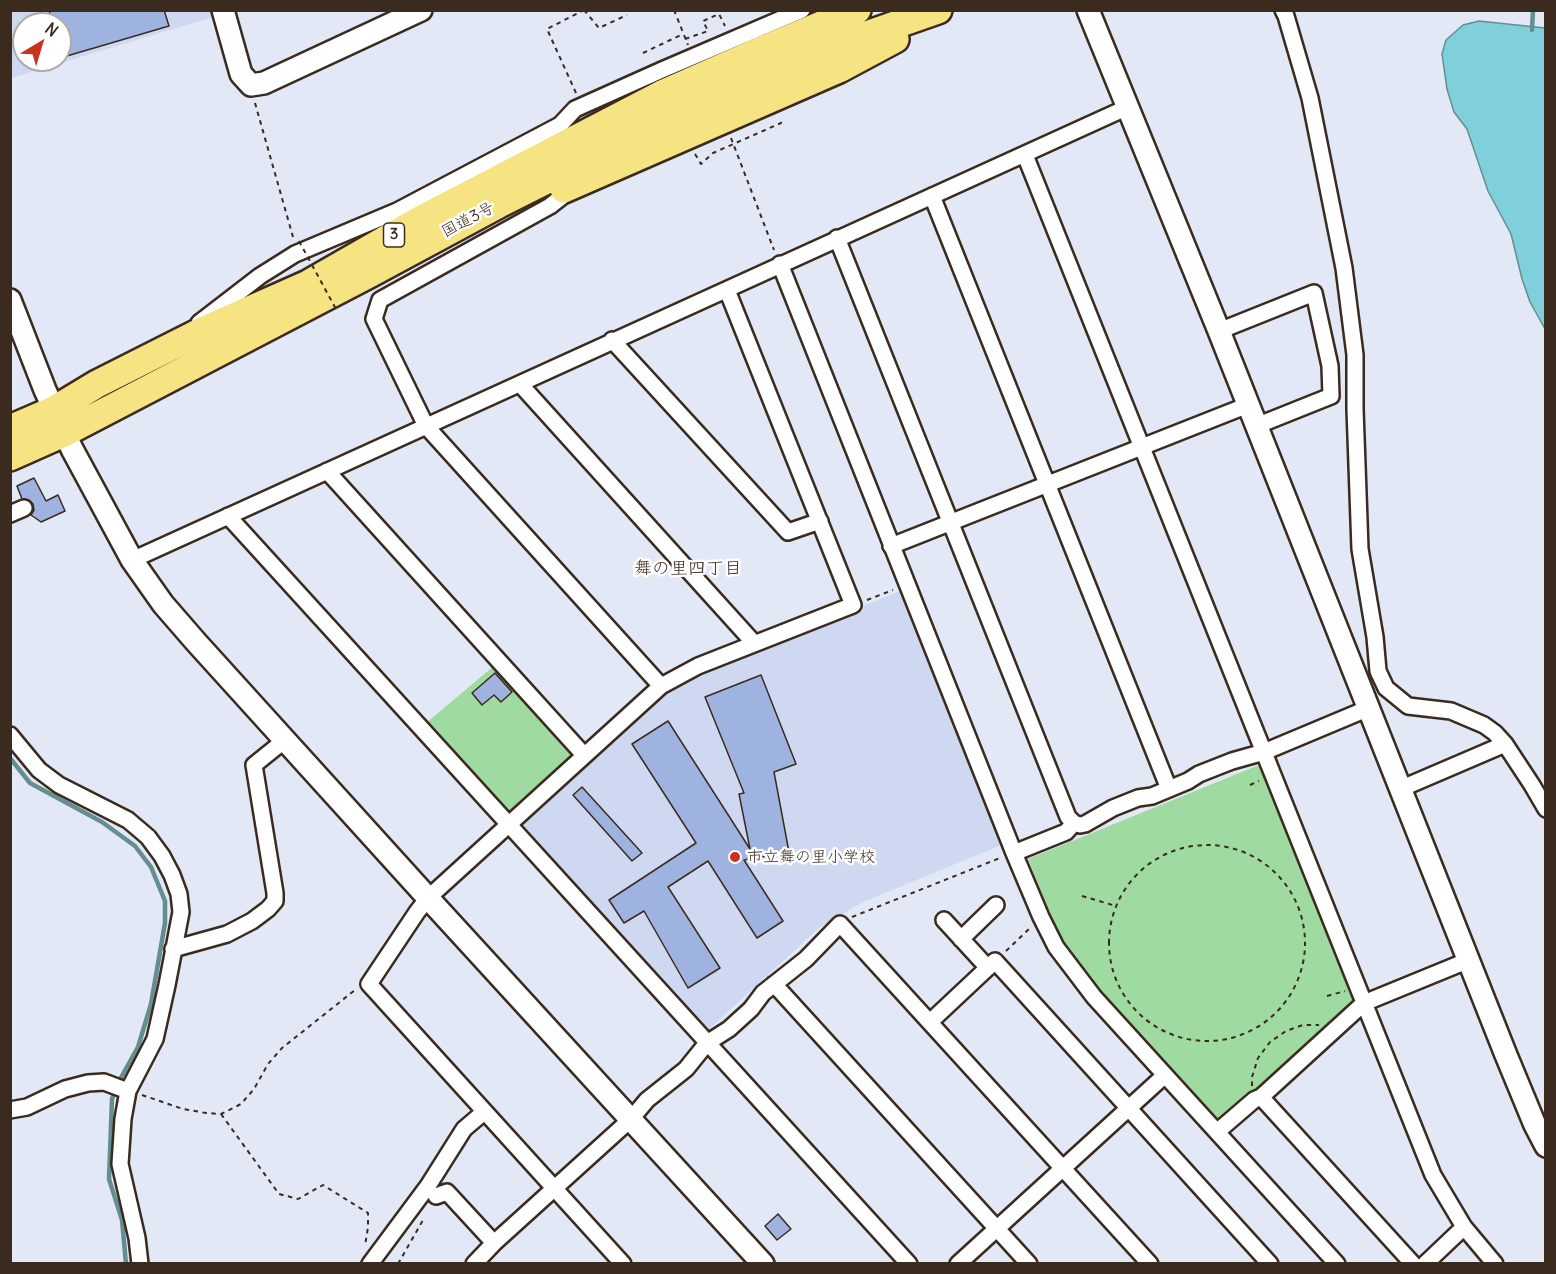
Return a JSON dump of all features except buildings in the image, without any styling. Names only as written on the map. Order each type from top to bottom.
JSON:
[{"type":"highway","name":"国道3号","points":[[10,457],[59,421],[97,384],[202,331],[308,284],[428,216],[664,93],[857,10]]},
{"type":"highway","points":[[499,204],[531,201],[578,184],[839,69],[907,33],[930,13]]},
{"type":"highway","name":"国道3号","points":[[10,429],[59,421],[283,317],[670,118],[832,47],[930,13]]},
{"type":"highway","points":[[560,125],[621,116]]},
{"type":"street","points":[[223,10],[241,74],[252,85],[264,83],[422,10]]},
{"type":"street","points":[[166,350],[260,276],[296,254],[397,211],[560,125],[575,109],[802,10]]},
{"type":"street","points":[[1088,10],[1219,331],[1535,1125],[1545,1144]]},
{"type":"street","points":[[1283,10],[1310,98],[1344,268],[1355,355],[1360,549],[1375,637],[1378,671],[1386,688],[1408,706],[1451,711],[1484,725],[1505,744],[1545,809]]},
{"type":"street","points":[[132,560],[1128,107]]},
{"type":"street","points":[[1024,155],[1433,1174],[1464,1227],[1495,1263]]},
{"type":"street","points":[[578,184],[550,206],[380,300],[374,318],[426,426],[662,686]]},
{"type":"street","points":[[932,196],[1169,789]]},
{"type":"street","points":[[837,238],[1068,817],[1074,823],[1085,824],[1113,808],[1138,798],[1152,796],[1232,761],[1264,752],[1368,708]]},
{"type":"street","points":[[780,264],[1014,853],[1056,947],[1073,972],[1337,1263]]},
{"type":"street","points":[[623,1263],[369,984],[428,898],[662,686],[698,666],[853,605],[727,290]]},
{"type":"street","points":[[1219,331],[1314,293],[1330,366],[1331,396],[1256,426]]},
{"type":"street","points":[[10,300],[59,421],[132,560],[163,604],[428,898],[763,1263]]},
{"type":"street","points":[[612,340],[788,532],[820,521]]},
{"type":"street","points":[[520,384],[754,643]]},
{"type":"street","points":[[891,546],[1248,405]]},
{"type":"street","points":[[327,471],[584,755]]},
{"type":"street","points":[[228,516],[909,1263]]},
{"type":"street","points":[[10,735],[39,770],[59,785],[128,820],[148,837],[162,856],[179,894],[180,912],[155,1038],[128,1091],[123,1119],[120,1164],[137,1238],[140,1263]]},
{"type":"street","points":[[173,949],[227,934],[252,921],[275,901],[254,765],[285,740]]},
{"type":"street","points":[[1400,789],[1505,744]]},
{"type":"street","points":[[1014,853],[1066,832],[1074,823]]},
{"type":"street","points":[[961,939],[996,905]]},
{"type":"street","points":[[944,920],[961,939],[991,965],[1128,1107],[1270,1263]]},
{"type":"street","points":[[483,1261],[494,1243],[631,1119],[647,1100],[686,1069],[707,1043],[729,1029],[751,1009],[763,993],[806,959],[840,924],[1150,1263]]},
{"type":"street","points":[[1218,1131],[1260,1097],[1364,1003],[1469,960]]},
{"type":"street","points":[[930,1022],[991,965]]},
{"type":"street","points":[[774,984],[1029,1263]]},
{"type":"street","points":[[958,1263],[1166,1075]]},
{"type":"street","points":[[10,1110],[27,1107],[65,1089],[88,1083],[104,1082],[128,1091]]},
{"type":"street","points":[[1260,1097],[1413,1263]]},
{"type":"street","points":[[367,1257],[428,1186],[464,1129],[484,1112]]},
{"type":"street","points":[[436,1196],[447,1192],[494,1243]]},
{"type":"street","points":[[1425,1263],[1464,1227]]},
{"type":"path","points":[[578,96],[547,29],[584,10],[598,28],[627,15]]},
{"type":"path","points":[[674,10],[688,45]]},
{"type":"path","points":[[685,39],[708,31],[703,21],[719,14],[727,31]]},
{"type":"path","points":[[643,53],[682,34]]},
{"type":"path","points":[[252,85],[293,237]]},
{"type":"path","points":[[692,149],[701,164],[713,153],[781,123]]},
{"type":"path","points":[[730,136],[780,264]]},
{"type":"path","points":[[299,241],[337,311]]},
{"type":"path","points":[[853,605],[908,584]]},
{"type":"path","points":[[1206,846],[1221,847],[1247,855],[1260,861],[1281,880],[1292,894],[1304,925],[1302,969],[1294,987],[1277,1011],[1249,1032],[1228,1039],[1209,1041],[1185,1038],[1164,1031],[1141,1016],[1119,988],[1110,959],[1109,945],[1116,906],[1126,887],[1136,876],[1153,862],[1170,853],[1206,846]]},
{"type":"path","points":[[840,924],[859,913],[1014,853]]},
{"type":"path","points":[[1082,896],[1116,906]]},
{"type":"path","points":[[991,965],[1041,917]]},
{"type":"path","points":[[128,1091],[183,1109],[221,1114],[241,1104],[254,1089],[268,1064],[282,1048],[337,1004]]},
{"type":"path","points":[[1260,1097],[1254,1091],[1252,1077],[1258,1058],[1270,1042],[1286,1031],[1303,1025],[1317,1024],[1333,1031]]},
{"type":"path","points":[[221,1114],[279,1194],[298,1199],[323,1185],[368,1212],[367,1257]]},
{"type":"path","points":[[398,1263],[436,1196]]},
{"type":"shaded area","points":[[11,11],[215,11],[216,16],[72,60],[72,12],[12,12],[12,72],[31,72],[11,78]]},
{"type":"shaded area","points":[[900,591],[1002,845],[865,901],[820,927],[709,1029],[705,1029],[520,829],[520,822],[658,698],[676,685],[715,666]]},
{"type":"green space","points":[[495,665],[573,752],[573,757],[512,812],[505,811],[425,724]]},
{"type":"green space","points":[[1259,765],[1355,1000],[1258,1092],[1213,1122],[1099,991],[1061,941],[1028,859]]},
{"type":"water","points":[[1479,21],[1545,28],[1545,329],[1530,302],[1511,234],[1488,191],[1467,129],[1454,112],[1447,89],[1442,54],[1446,40],[1463,25]]},
{"type":"waterway","points":[[1532,30],[1533,10]]},
{"type":"waterway","points":[[10,758],[30,783],[102,822],[135,846],[151,867],[165,901],[165,923],[151,1004],[138,1047],[112,1099],[109,1179],[122,1220],[126,1264]]},
{"type":"place","name":"市立舞の里小学校","points":[[735,857]]},
{"type":"district","name":"舞の里四丁目","points":[[688,569]]}]
